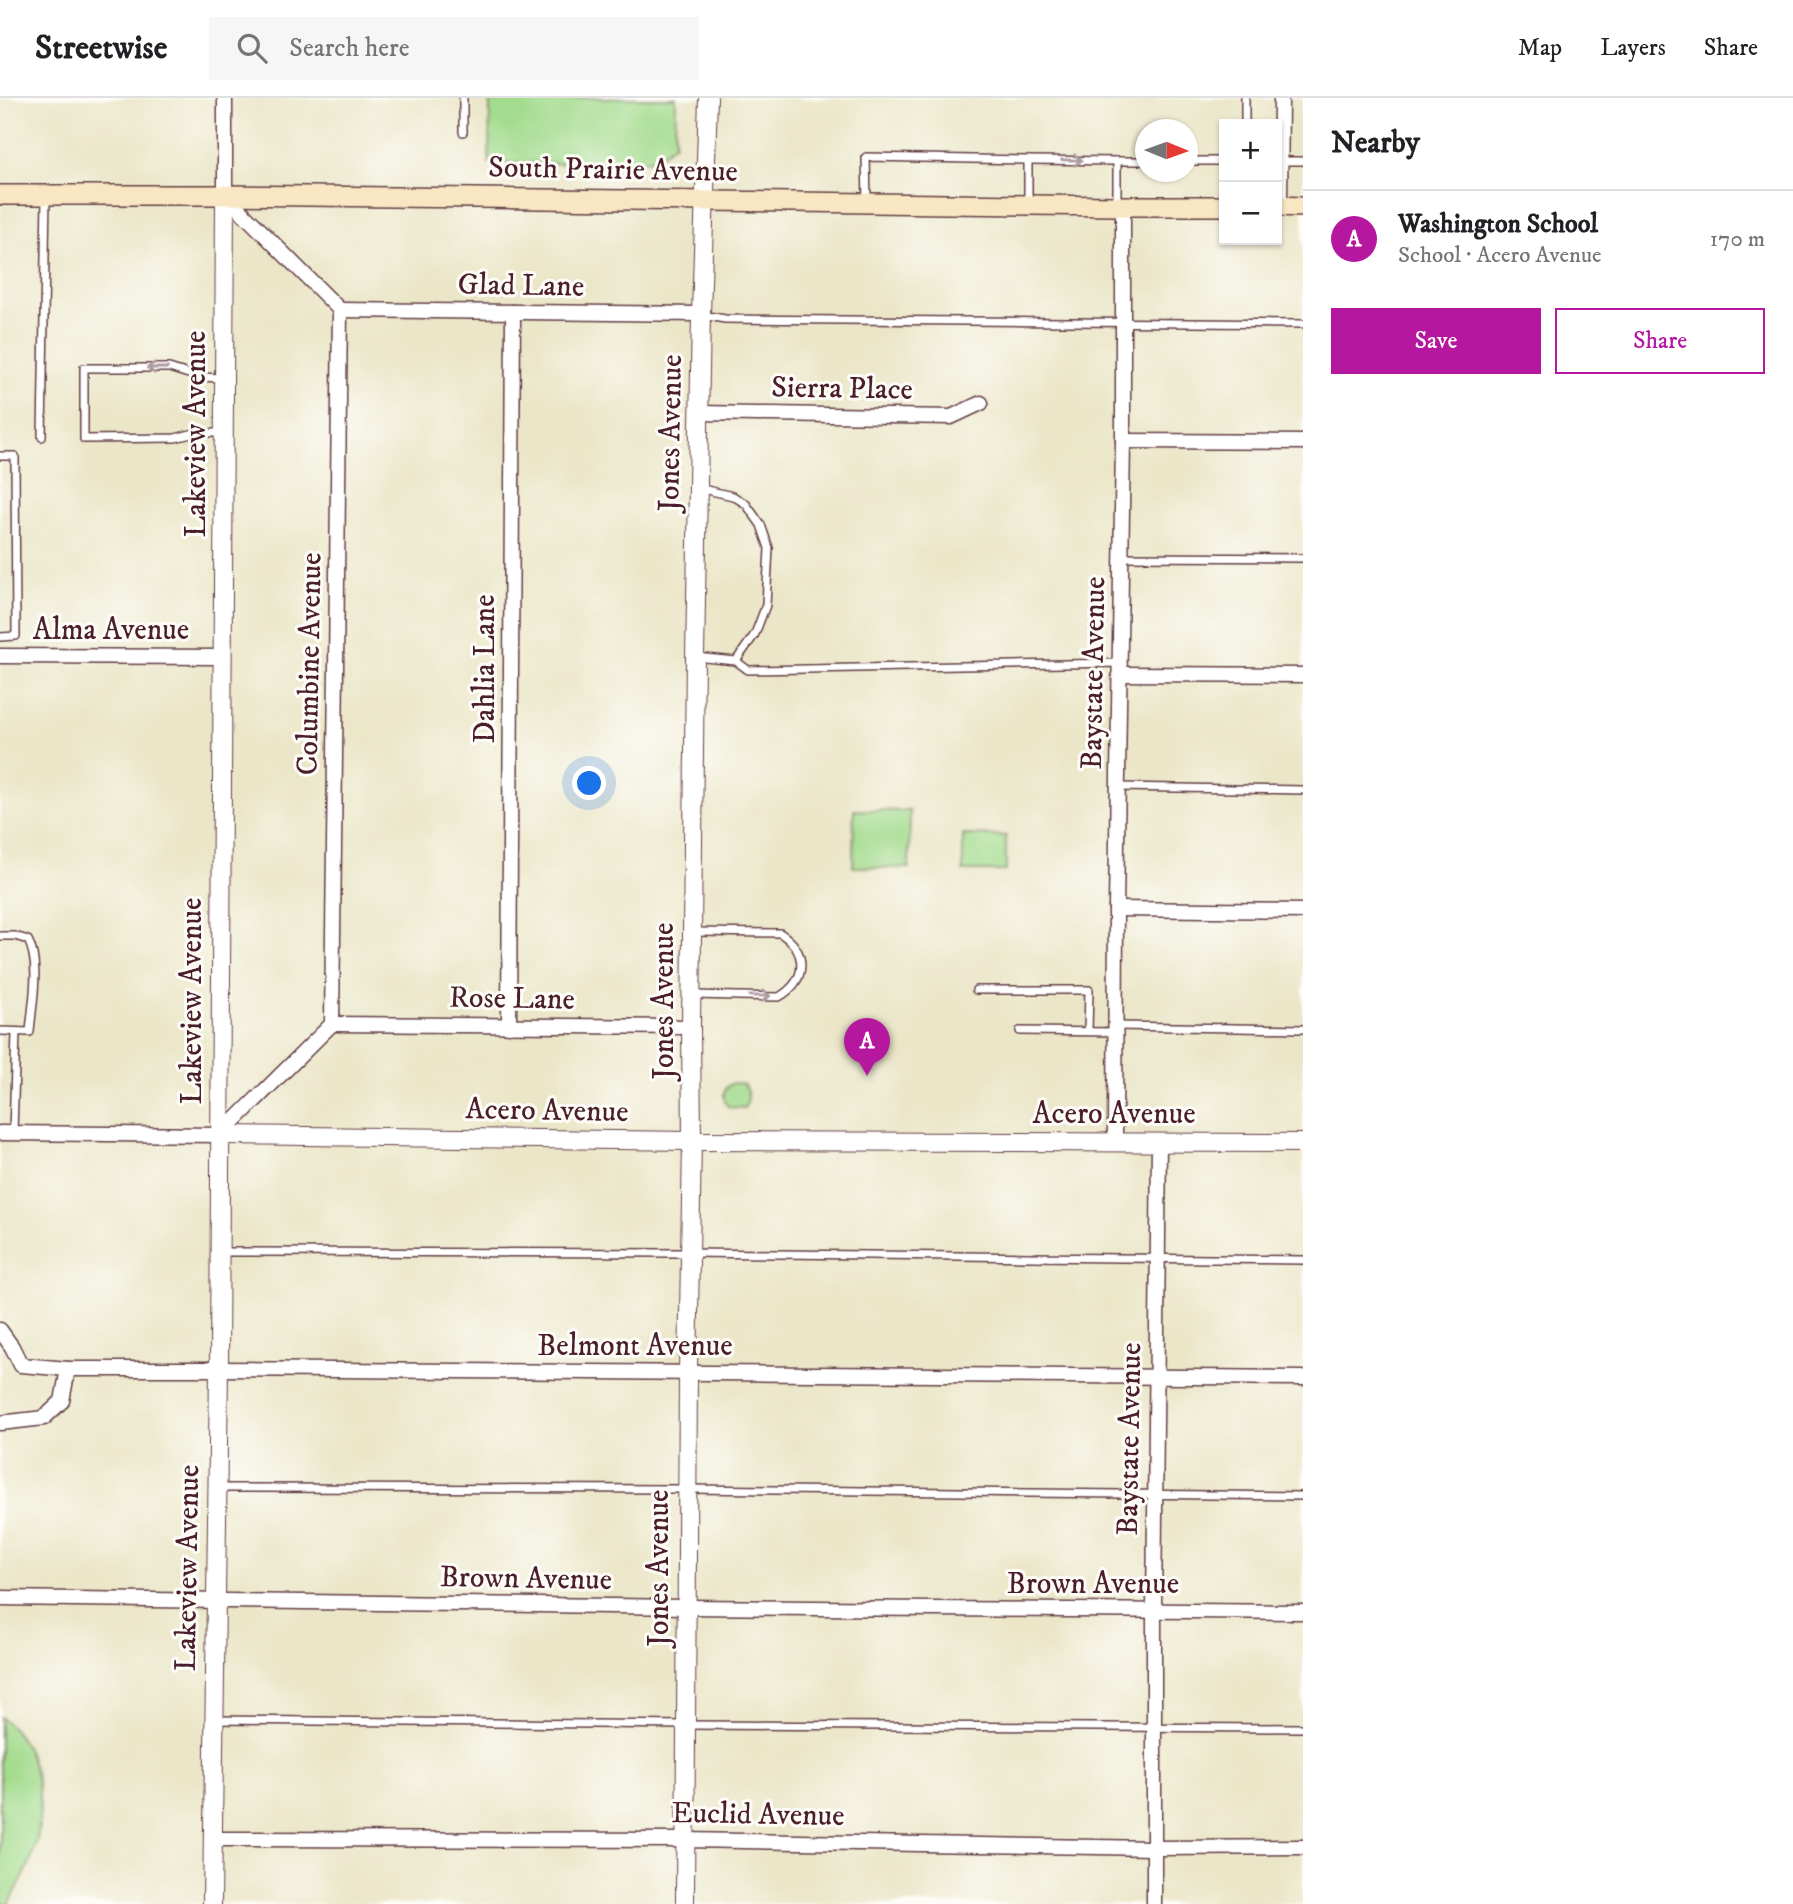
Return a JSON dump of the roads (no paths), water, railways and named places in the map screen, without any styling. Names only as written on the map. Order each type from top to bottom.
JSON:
[{"type":"main road","name":"South Prairie Avenue","points":[[0,195],[1219,206]]},
{"type":"main road","points":[[1282,206],[1303,206]]},
{"type":"street","name":"Lakeview Avenue","points":[[212,1904],[219,1369],[225,98]]},
{"type":"street","name":"Jones Avenue","points":[[685,1904],[695,657],[708,98]]},
{"type":"street","points":[[1280,98],[1280,119]]},
{"type":"street","points":[[225,195],[340,310]]},
{"type":"street","name":"Baystate Avenue","points":[[1115,1141],[1123,440],[1120,206]]},
{"type":"street","name":"Glad Lane","points":[[340,310],[701,314]]},
{"type":"street","name":"Columbine Avenue","points":[[332,1024],[340,310]]},
{"type":"street","name":"Dahlia Lane","points":[[509,1026],[513,312]]},
{"type":"street","name":"Sierra Place","points":[[699,413],[951,417],[981,402]]},
{"type":"street","points":[[1123,440],[1303,442]]},
{"type":"street","name":"Alma Avenue","points":[[0,656],[223,657]]},
{"type":"street","points":[[1121,668],[1303,675]]},
{"type":"street","points":[[1116,909],[1303,911]]},
{"type":"street","points":[[219,1135],[332,1024]]},
{"type":"street","name":"Rose Lane","points":[[332,1024],[691,1027]]},
{"type":"street","name":"Acero Avenue","points":[[6,1133],[692,1141],[1303,1143]]},
{"type":"street","name":"Baystate Avenue","points":[[1154,1904],[1159,1142]]},
{"type":"street","name":"Belmont Avenue","points":[[0,1330],[21,1365],[68,1369],[1303,1378]]},
{"type":"street","points":[[0,1423],[44,1418],[62,1401],[68,1369]]},
{"type":"street","name":"Brown Avenue","points":[[0,1598],[1303,1612]]},
{"type":"street","name":"Euclid Avenue","points":[[212,1839],[686,1840],[1155,1848],[1303,1847]]},
{"type":"lane","points":[[463,98],[463,132]]},
{"type":"lane","points":[[1245,98],[1245,119]]},
{"type":"lane","points":[[867,203],[866,157],[1135,161]]},
{"type":"lane","points":[[1027,205],[1028,160]]},
{"type":"lane","points":[[1117,161],[1120,206]]},
{"type":"lane","points":[[1198,161],[1219,161]]},
{"type":"lane","points":[[1282,161],[1303,162]]},
{"type":"lane","points":[[42,437],[46,195]]},
{"type":"lane","points":[[701,314],[725,319],[1303,324]]},
{"type":"lane","points":[[224,378],[198,377],[169,368],[84,368],[84,439],[175,438],[195,433],[224,433]]},
{"type":"lane","points":[[0,456],[15,456],[16,636],[0,637]]},
{"type":"lane","points":[[698,488],[733,496],[746,503],[761,525],[769,548],[766,605],[755,634],[736,661]]},
{"type":"lane","points":[[1122,557],[1303,558]]},
{"type":"lane","points":[[695,657],[736,661],[748,670],[1121,668]]},
{"type":"lane","points":[[1118,787],[1303,790]]},
{"type":"lane","points":[[692,932],[780,933],[790,939],[797,948],[801,971],[797,982],[789,991],[779,996],[692,995]]},
{"type":"lane","points":[[0,936],[15,936],[28,940],[35,962],[30,1032],[0,1031]]},
{"type":"lane","points":[[976,990],[1089,990],[1088,1031]]},
{"type":"lane","points":[[1020,1031],[1303,1029]]},
{"type":"lane","points":[[6,1133],[16,1032]]},
{"type":"lane","points":[[219,1252],[690,1253],[1303,1260]]},
{"type":"lane","points":[[217,1488],[687,1489],[1303,1496]]},
{"type":"lane","points":[[214,1720],[1303,1728]]},
{"type":"place","name":"Washington School","points":[[867,1076]]}]
